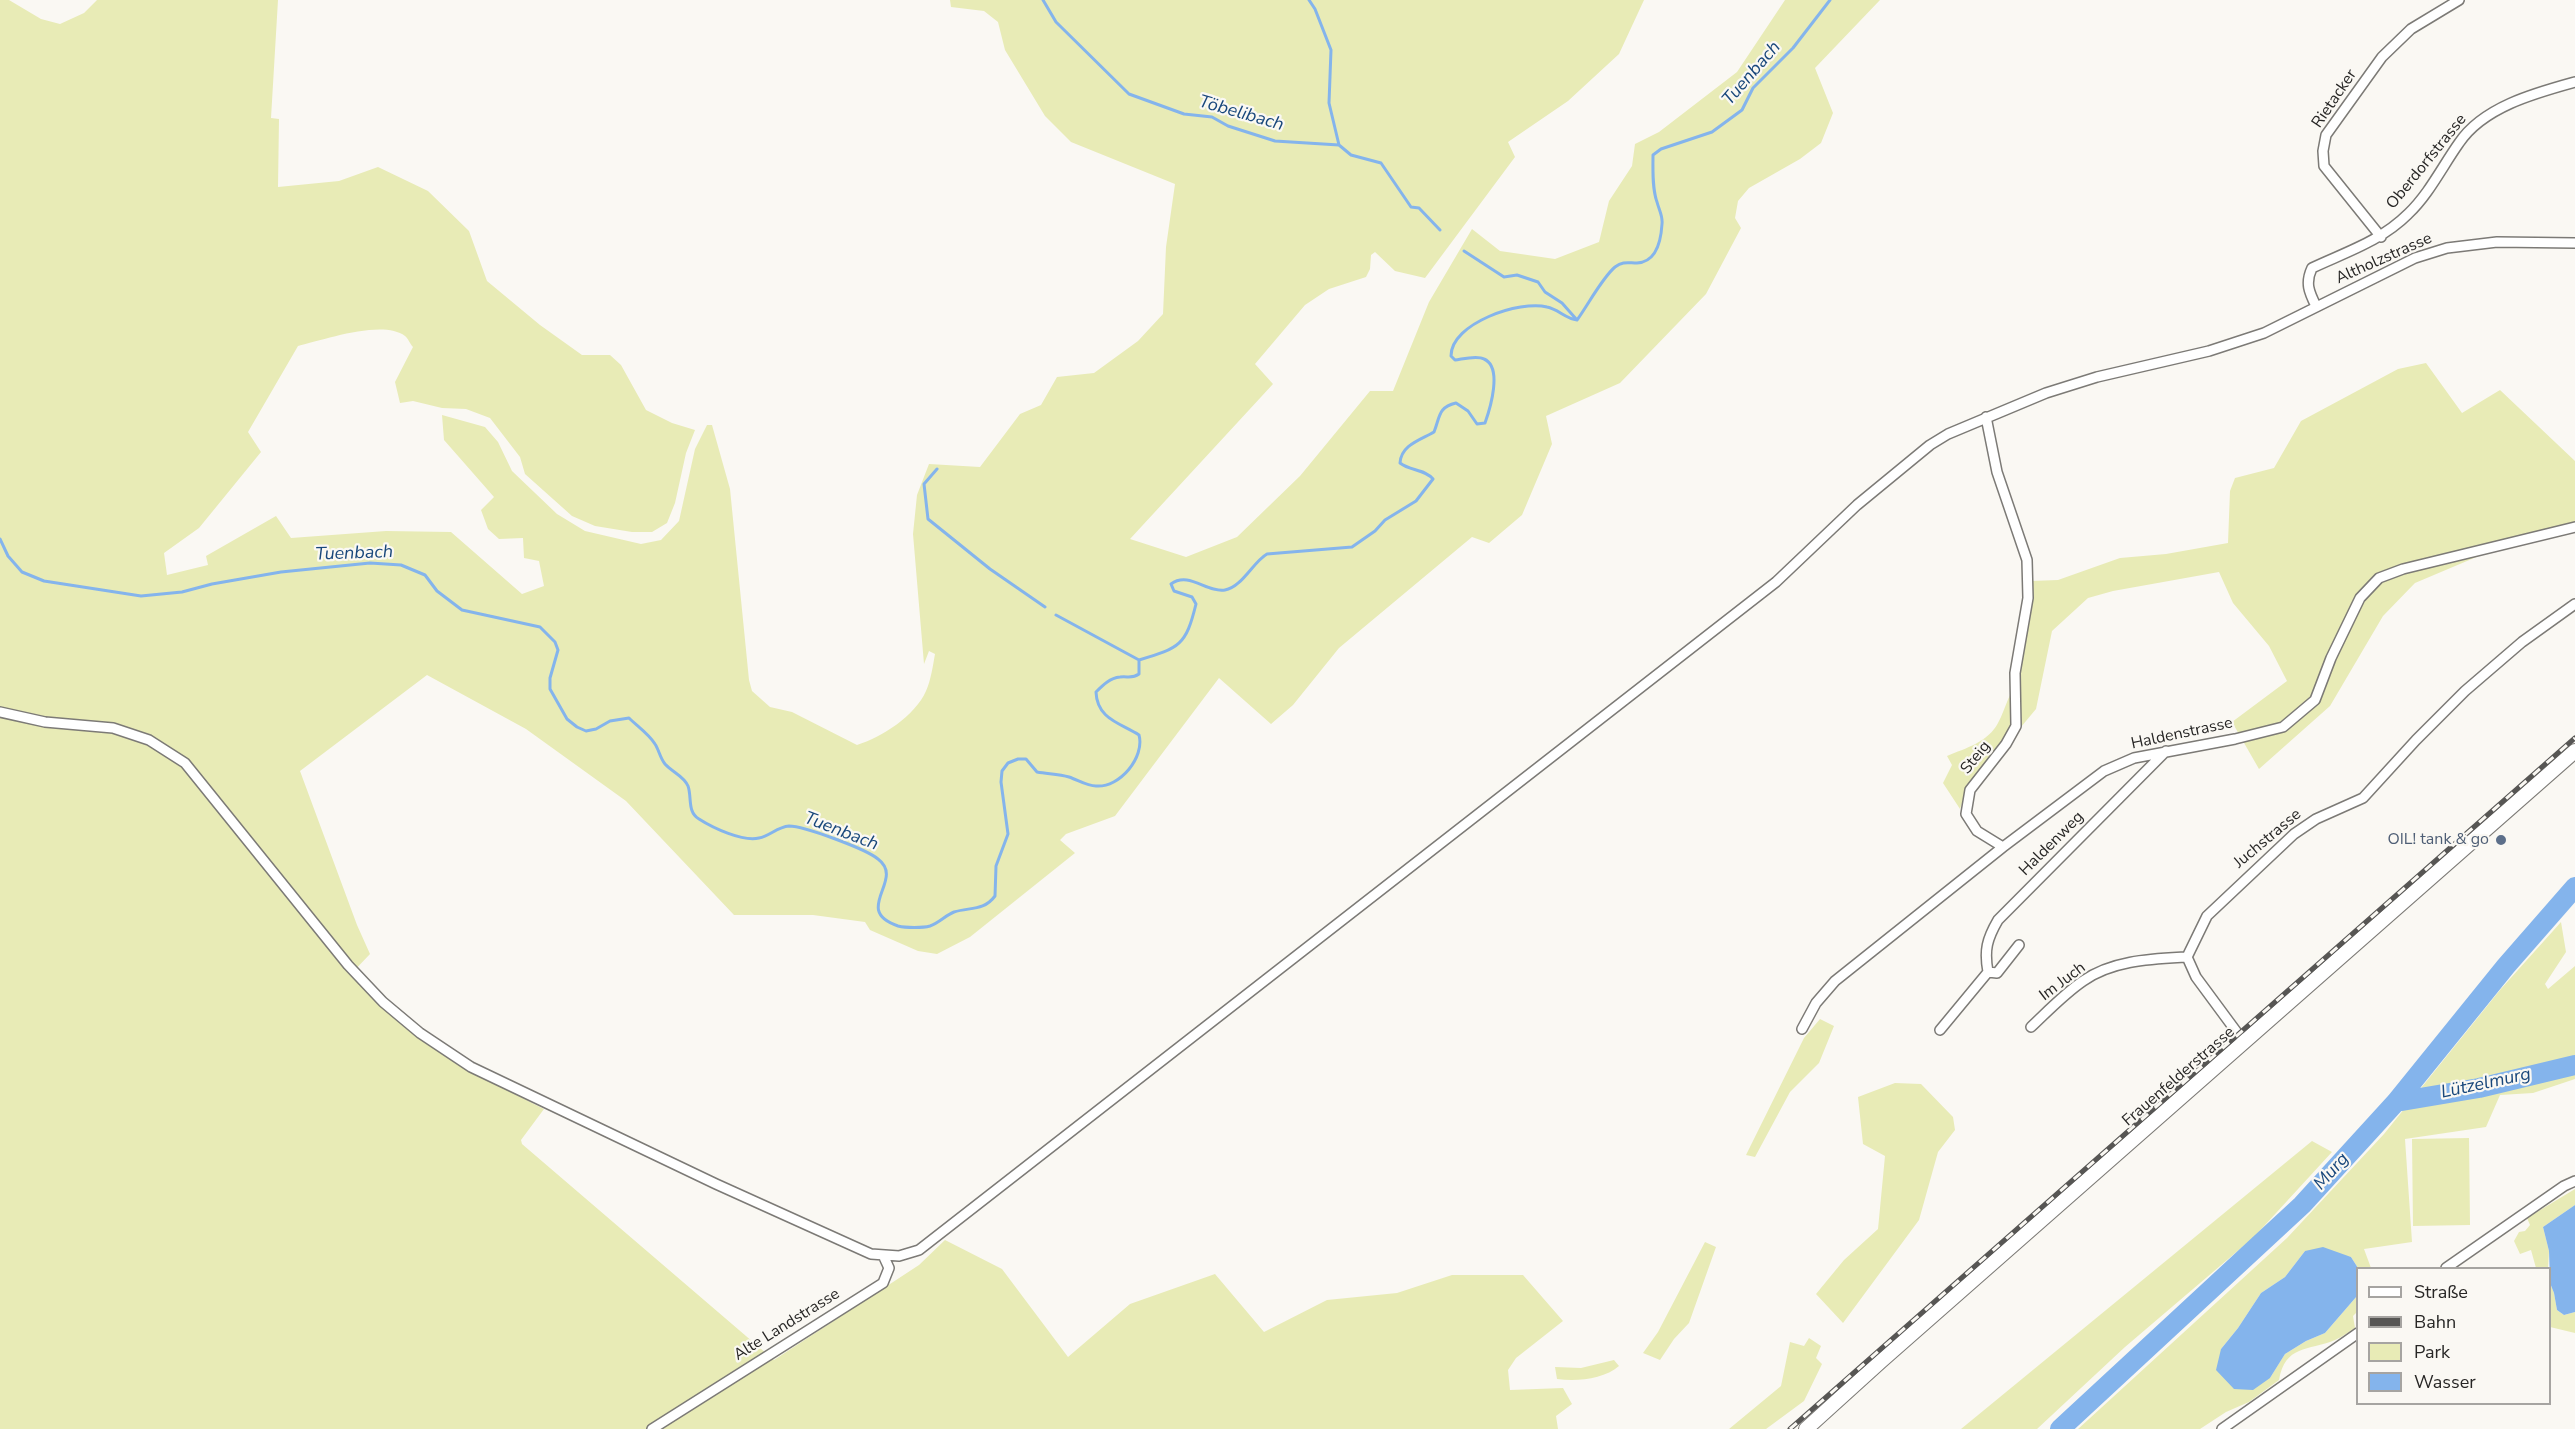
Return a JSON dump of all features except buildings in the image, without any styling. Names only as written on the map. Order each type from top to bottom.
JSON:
[{"type":"main road","name":"Frauenfelderstrasse","points":[[1806,1429],[2575,751]]},
{"type":"street","name":"Rietacker","points":[[2381,237],[2324,166],[2323,151],[2326,135],[2382,57],[2411,29],[2459,0]]},
{"type":"street","name":"Oberdorfstrasse","points":[[2316,306],[2308,291],[2307,279],[2312,268],[2381,237],[2409,214],[2428,190],[2460,141],[2479,121],[2540,92],[2575,82]]},
{"type":"street","name":"Altholzstrasse","points":[[2316,306],[2415,258],[2447,248],[2497,242],[2575,243]]},
{"type":"street","points":[[0,711],[45,722],[113,728],[149,740],[185,763],[348,965],[383,1002],[420,1033],[471,1067],[716,1184],[871,1254],[899,1256],[919,1250],[1101,1106],[1749,604],[1776,582],[1857,505],[1930,445],[1986,417],[2046,393],[2097,376],[2209,351],[2264,333],[2316,306]]},
{"type":"street","name":"Steig","points":[[1986,417],[1997,472],[2028,560],[2028,598],[2015,673],[2016,726],[2006,744],[1970,790],[1966,814],[1977,831],[2003,847]]},
{"type":"street","name":"Haldenstrasse","points":[[1802,1029],[1816,1003],[1835,981],[2003,847],[2104,771],[2134,758],[2235,739],[2283,727],[2315,700],[2331,658],[2360,598],[2379,578],[2403,569],[2575,527]]},
{"type":"street","name":"Juchstrasse","points":[[2187,957],[2206,916],[2286,841],[2316,819],[2363,798],[2464,691],[2522,642],[2575,604]]},
{"type":"street","name":"Haldenweg","points":[[1988,972],[1985,953],[1987,939],[1998,920],[2166,751]]},
{"type":"street","points":[[1940,1030],[1988,972],[1996,973],[2019,945]]},
{"type":"street","points":[[2187,957],[2196,977],[2244,1042]]},
{"type":"street","name":"Im Juch","points":[[2031,1027],[2085,980],[2104,970],[2148,959],[2187,957]]},
{"type":"street","points":[[2449,1267],[2564,1186],[2575,1181]]},
{"type":"street","name":"Alte Landstrasse","points":[[652,1429],[883,1282],[889,1268],[883,1255]]},
{"type":"street","points":[[2222,1429],[2356,1334]]},
{"type":"green space","points":[[0,0],[9,0],[41,19],[60,24],[84,13],[97,0],[278,0],[271,118],[279,119],[278,187],[339,181],[378,167],[428,191],[469,231],[487,281],[540,325],[582,355],[610,355],[621,365],[646,410],[672,423],[695,430],[686,453],[675,503],[667,523],[652,532],[632,532],[595,526],[572,516],[525,474],[520,457],[490,418],[466,409],[442,408],[413,401],[400,403],[395,382],[413,347],[405,336],[395,331],[368,330],[298,346],[248,432],[261,452],[199,528],[164,553],[167,575],[208,565],[206,556],[276,516],[291,538],[386,531],[451,532],[522,594],[544,586],[539,561],[524,558],[523,538],[499,539],[488,529],[481,510],[494,497],[444,440],[442,415],[485,427],[498,442],[512,471],[557,514],[585,531],[641,544],[661,540],[679,521],[695,449],[707,425],[712,425],[730,489],[752,691],[770,707],[792,712],[857,745],[877,737],[906,717],[921,700],[931,677],[935,654],[929,651],[924,664],[913,534],[917,495],[929,464],[980,467],[1020,414],[1041,405],[1057,377],[1094,373],[1138,341],[1163,314],[1166,247],[1175,184],[1071,142],[1045,116],[1005,50],[998,22],[984,11],[951,7],[950,0],[1644,0],[1619,54],[1568,101],[1508,142],[1515,157],[1425,278],[1395,271],[1375,252],[1371,255],[1370,269],[1366,277],[1329,289],[1305,305],[1255,364],[1273,384],[1130,539],[1186,557],[1237,537],[1300,476],[1370,391],[1393,391],[1429,302],[1472,229],[1500,251],[1555,259],[1599,242],[1609,201],[1632,166],[1635,144],[1659,132],[1737,72],[1785,0],[1880,0],[1815,68],[1833,113],[1821,143],[1800,159],[1749,188],[1738,201],[1735,218],[1741,228],[1706,294],[1620,383],[1546,416],[1552,444],[1522,515],[1489,543],[1472,537],[1339,648],[1293,705],[1271,724],[1219,678],[1115,816],[1066,834],[1060,840],[1075,853],[970,937],[937,954],[918,951],[870,930],[865,922],[813,915],[734,915],[626,801],[526,729],[427,675],[300,771],[370,954],[351,974],[413,1034],[468,1069],[544,1109],[521,1140],[522,1144],[774,1360],[919,1265],[945,1240],[1002,1269],[1068,1357],[1130,1304],[1215,1274],[1264,1332],[1327,1300],[1397,1293],[1452,1275],[1523,1275],[1563,1321],[1516,1358],[1508,1370],[1510,1390],[1563,1388],[1572,1404],[1556,1416],[1558,1429],[0,1429]]},
{"type":"green space","points":[[2426,363],[2462,413],[2500,390],[2575,461],[2575,527],[2519,539],[2415,583],[2383,616],[2330,706],[2259,769],[2232,722],[2287,681],[2269,646],[2233,603],[2219,572],[2113,591],[2088,598],[2052,631],[2036,709],[2021,727],[2006,738],[1967,788],[1960,809],[1943,783],[1952,765],[1947,756],[1976,744],[1994,730],[2010,695],[2020,680],[2031,581],[2058,580],[2120,558],[2166,554],[2228,543],[2230,491],[2235,478],[2274,468],[2301,421],[2398,369]]},
{"type":"green space","points":[[2561,922],[2566,952],[2545,984],[2548,989],[2575,966],[2575,1079],[2533,1093],[2500,1095],[2486,1127],[2405,1139],[2412,1242],[2364,1249],[2371,1267],[2357,1267],[2351,1257],[2305,1251],[2285,1277],[2261,1293],[2221,1349],[2270,1378],[2285,1354],[2325,1333],[2356,1297],[2356,1313],[2353,1316],[2355,1328],[2335,1340],[2292,1355],[2286,1361],[2279,1380],[2249,1402],[2226,1412],[2200,1429],[2078,1429],[2287,1238],[2384,1134],[2500,990]]},
{"type":"green space","points":[[1820,1019],[1834,1026],[1819,1063],[1790,1092],[1755,1157],[1746,1155],[1804,1038]]},
{"type":"green space","points":[[1895,1083],[1921,1084],[1953,1117],[1955,1130],[1938,1152],[1919,1220],[1843,1323],[1816,1294],[1844,1260],[1878,1229],[1885,1156],[1863,1144],[1858,1097]]},
{"type":"green space","points":[[2469,1138],[2470,1225],[2413,1226],[2412,1139]]},
{"type":"green space","points":[[2312,1141],[2332,1152],[2254,1237],[2125,1347],[2037,1429],[1961,1429]]},
{"type":"green space","points":[[2575,1189],[2575,1205],[2543,1227],[2549,1251],[2548,1267],[2536,1267],[2531,1250],[2520,1254],[2514,1241],[2519,1232],[2525,1231],[2530,1225],[2527,1218]]},
{"type":"green space","points":[[1705,1242],[1716,1247],[1689,1323],[1674,1339],[1660,1360],[1643,1353],[1658,1332]]},
{"type":"green space","points":[[2551,1286],[2557,1310],[2564,1315],[2575,1312],[2575,1333],[2551,1327]]},
{"type":"green space","points":[[1809,1338],[1821,1346],[1816,1358],[1822,1364],[1804,1401],[1766,1429],[1729,1429],[1781,1386],[1790,1342],[1804,1346]]},
{"type":"green space","points":[[1614,1360],[1619,1366],[1598,1377],[1581,1380],[1557,1379],[1555,1367],[1581,1368]]},
{"type":"water","points":[[2575,1205],[2575,1312],[2564,1315],[2557,1310],[2551,1286],[2549,1251],[2543,1227]]},
{"type":"water","points":[[2323,1247],[2351,1257],[2357,1267],[2356,1297],[2325,1333],[2285,1354],[2270,1378],[2253,1390],[2234,1389],[2216,1370],[2221,1349],[2261,1293],[2285,1277],[2305,1251]]},
{"type":"waterway","name":"Töbelibach","points":[[1043,0],[1056,22],[1129,94],[1184,114],[1212,117],[1228,126],[1275,141],[1339,145],[1351,155],[1381,163],[1411,207],[1419,208],[1440,230]]},
{"type":"waterway","points":[[1309,0],[1315,9],[1331,50],[1329,103],[1339,145]]},
{"type":"waterway","name":"Tuenbach","points":[[0,539],[8,556],[22,572],[44,581],[141,596],[182,592],[212,584],[281,572],[370,563],[401,565],[425,575],[437,591],[462,610],[540,627],[555,642],[558,650],[550,678],[550,689],[567,719],[586,731],[596,729],[610,721],[629,718],[652,740],[665,764],[686,783],[691,808],[699,819],[728,833],[745,838],[763,837],[789,826],[849,844],[878,859],[885,867],[886,876],[878,903],[879,912],[885,919],[901,927],[930,926],[954,912],[986,904],[995,896],[996,866],[1008,834],[1001,782],[1002,771],[1008,763],[1026,759],[1037,772],[1065,776],[1096,786],[1114,782],[1129,770],[1138,753],[1139,735],[1105,714],[1097,701],[1096,692],[1113,679],[1137,676],[1139,660],[1172,648],[1184,637],[1196,604],[1192,597],[1174,591],[1171,584],[1184,580],[1218,590],[1231,588],[1267,554],[1352,547],[1375,531],[1385,520],[1416,501],[1433,479],[1426,473],[1400,463],[1404,452],[1412,444],[1434,432],[1440,413],[1446,407],[1456,403],[1468,411],[1477,424],[1485,423],[1490,408],[1494,389],[1493,370],[1490,363],[1481,358],[1455,360],[1451,356],[1454,344],[1462,333],[1489,317],[1521,307],[1547,307],[1577,320],[1615,267],[1623,263],[1637,263],[1649,259],[1659,244],[1662,221],[1654,191],[1653,155],[1661,149],[1712,132],[1742,110],[1753,88],[1793,48],[1830,0]]},
{"type":"waterway","name":"Töbelibach","points":[[1464,251],[1504,277],[1517,275],[1538,282],[1545,292],[1562,303],[1577,320]]},
{"type":"waterway","points":[[937,469],[924,484],[928,519],[990,569],[1045,607]]},
{"type":"waterway","points":[[1056,615],[1139,660]]},
{"type":"waterway","name":"Murg","points":[[2060,1429],[2302,1205],[2396,1102],[2506,966],[2575,887]]},
{"type":"waterway","name":"Lützelmurg","points":[[2396,1102],[2479,1088],[2575,1065]]},
{"type":"railway","points":[[1790,1429],[2575,738]]},
{"type":"place","name":"OIL! tank & go","points":[[2501,840]]}]
